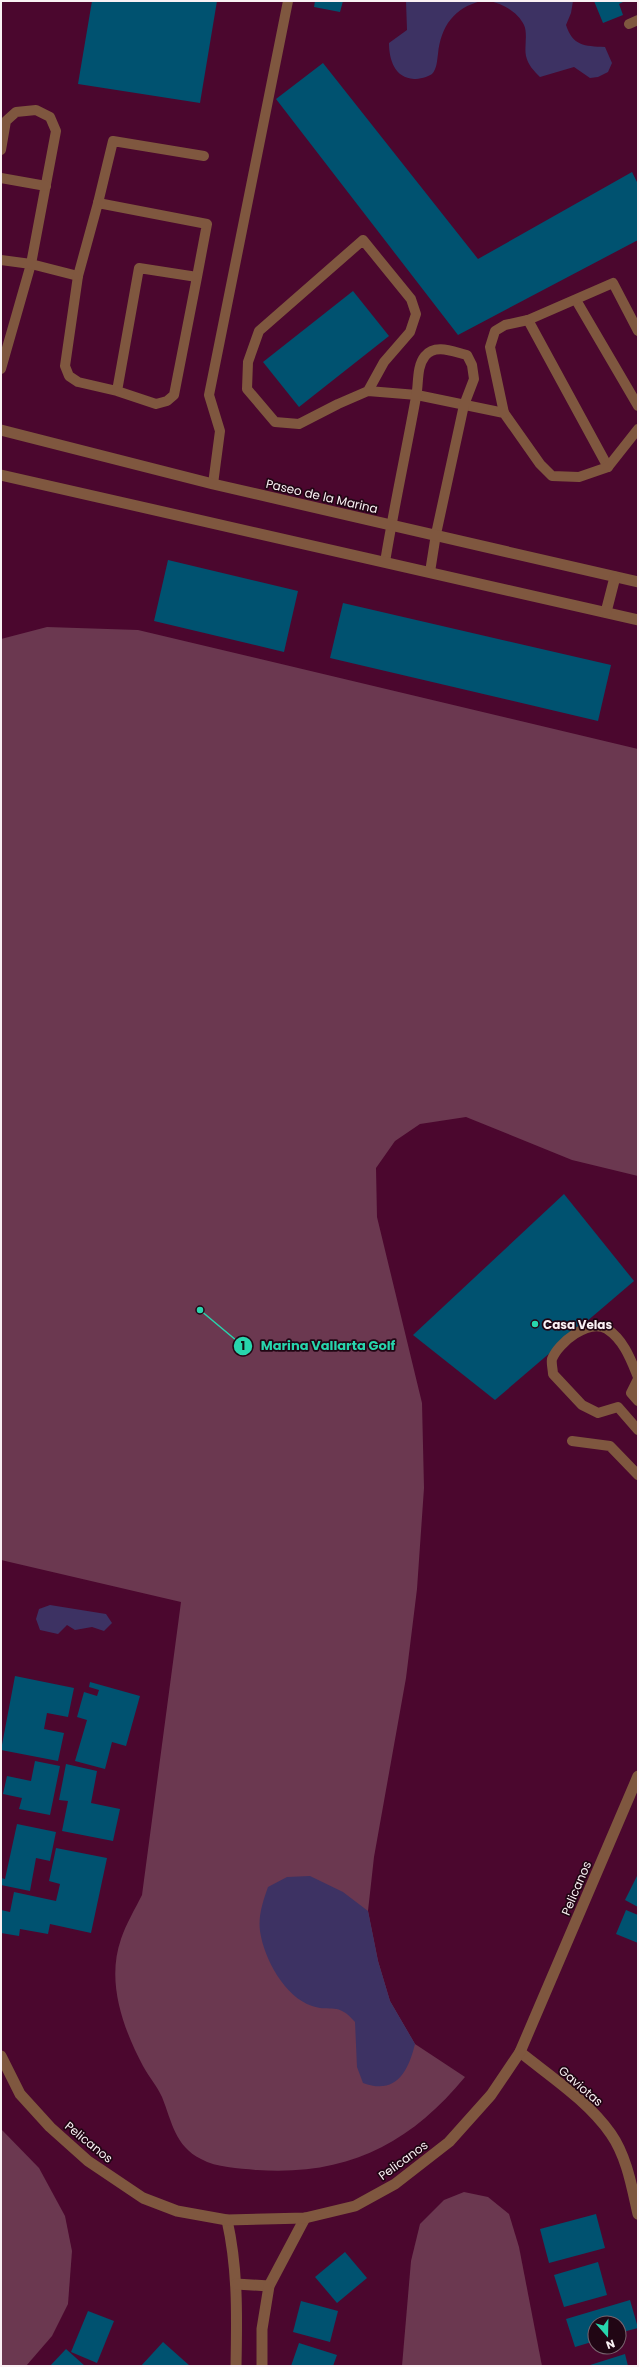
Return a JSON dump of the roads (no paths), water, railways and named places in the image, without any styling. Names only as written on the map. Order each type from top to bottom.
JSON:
[{"type":"street","name":"Paseo de la Marina","points":[[1,430],[213,484],[391,526],[436,534],[638,582]]},
{"type":"street","points":[[1,475],[638,620]]},
{"type":"street","points":[[606,612],[615,577]]},
{"type":"street","name":"Pelicanos","points":[[1,2056],[20,2094],[50,2127],[88,2161],[143,2198],[177,2211],[227,2220],[305,2218],[355,2206],[395,2184],[449,2142],[491,2096],[520,2052],[638,1776]]},
{"type":"street","name":"Gaviotas","points":[[520,2052],[592,2111],[612,2135],[628,2172],[638,2214]]},
{"type":"street","points":[[262,2366],[262,2329],[269,2286],[305,2218]]},
{"type":"street","points":[[227,2220],[234,2253],[236,2284],[236,2366]]},
{"type":"street","points":[[236,2284],[269,2286]]},
{"type":"lane","points":[[213,484],[220,431],[209,395],[288,1]]},
{"type":"lane","points":[[1,150],[6,121],[16,112],[36,110],[50,117],[56,131],[31,264],[1,369]]},
{"type":"lane","points":[[98,203],[207,224],[174,395],[167,401],[156,404],[116,391],[78,382],[69,376],[65,366],[78,276],[113,141],[204,156]]},
{"type":"lane","points":[[1,178],[46,186]]},
{"type":"lane","points":[[368,391],[384,362],[410,332],[416,314],[411,299],[363,240],[259,331],[248,362],[247,389],[275,422],[299,424],[338,404],[368,391],[417,395],[504,413]]},
{"type":"lane","points":[[1,260],[31,264],[78,276]]},
{"type":"lane","points":[[116,391],[138,268],[196,277]]},
{"type":"lane","points":[[638,330],[613,283],[528,320],[505,324],[495,331],[490,347],[504,413],[540,464],[552,476],[579,477],[608,468],[638,429]]},
{"type":"lane","points":[[576,300],[638,406]]},
{"type":"lane","points":[[528,320],[608,468]]},
{"type":"lane","points":[[385,562],[417,395],[420,367],[424,357],[431,351],[440,349],[467,356],[472,365],[474,379],[464,405],[436,534],[430,572]]},
{"type":"lane","points":[[591,1327],[606,1328],[621,1343],[630,1356],[638,1378],[631,1393],[618,1407],[598,1413],[582,1406],[567,1392],[553,1374],[552,1360],[561,1347],[576,1334],[591,1327]]},
{"type":"lane","points":[[631,1393],[638,1401]]},
{"type":"lane","points":[[618,1407],[638,1430]]},
{"type":"lane","points":[[572,1441],[610,1446],[638,1476]]},
{"type":"place","name":"Marina Vallarta Golf","points":[[200,1310]]},
{"type":"place","name":"Casa Velas","points":[[535,1324]]}]
